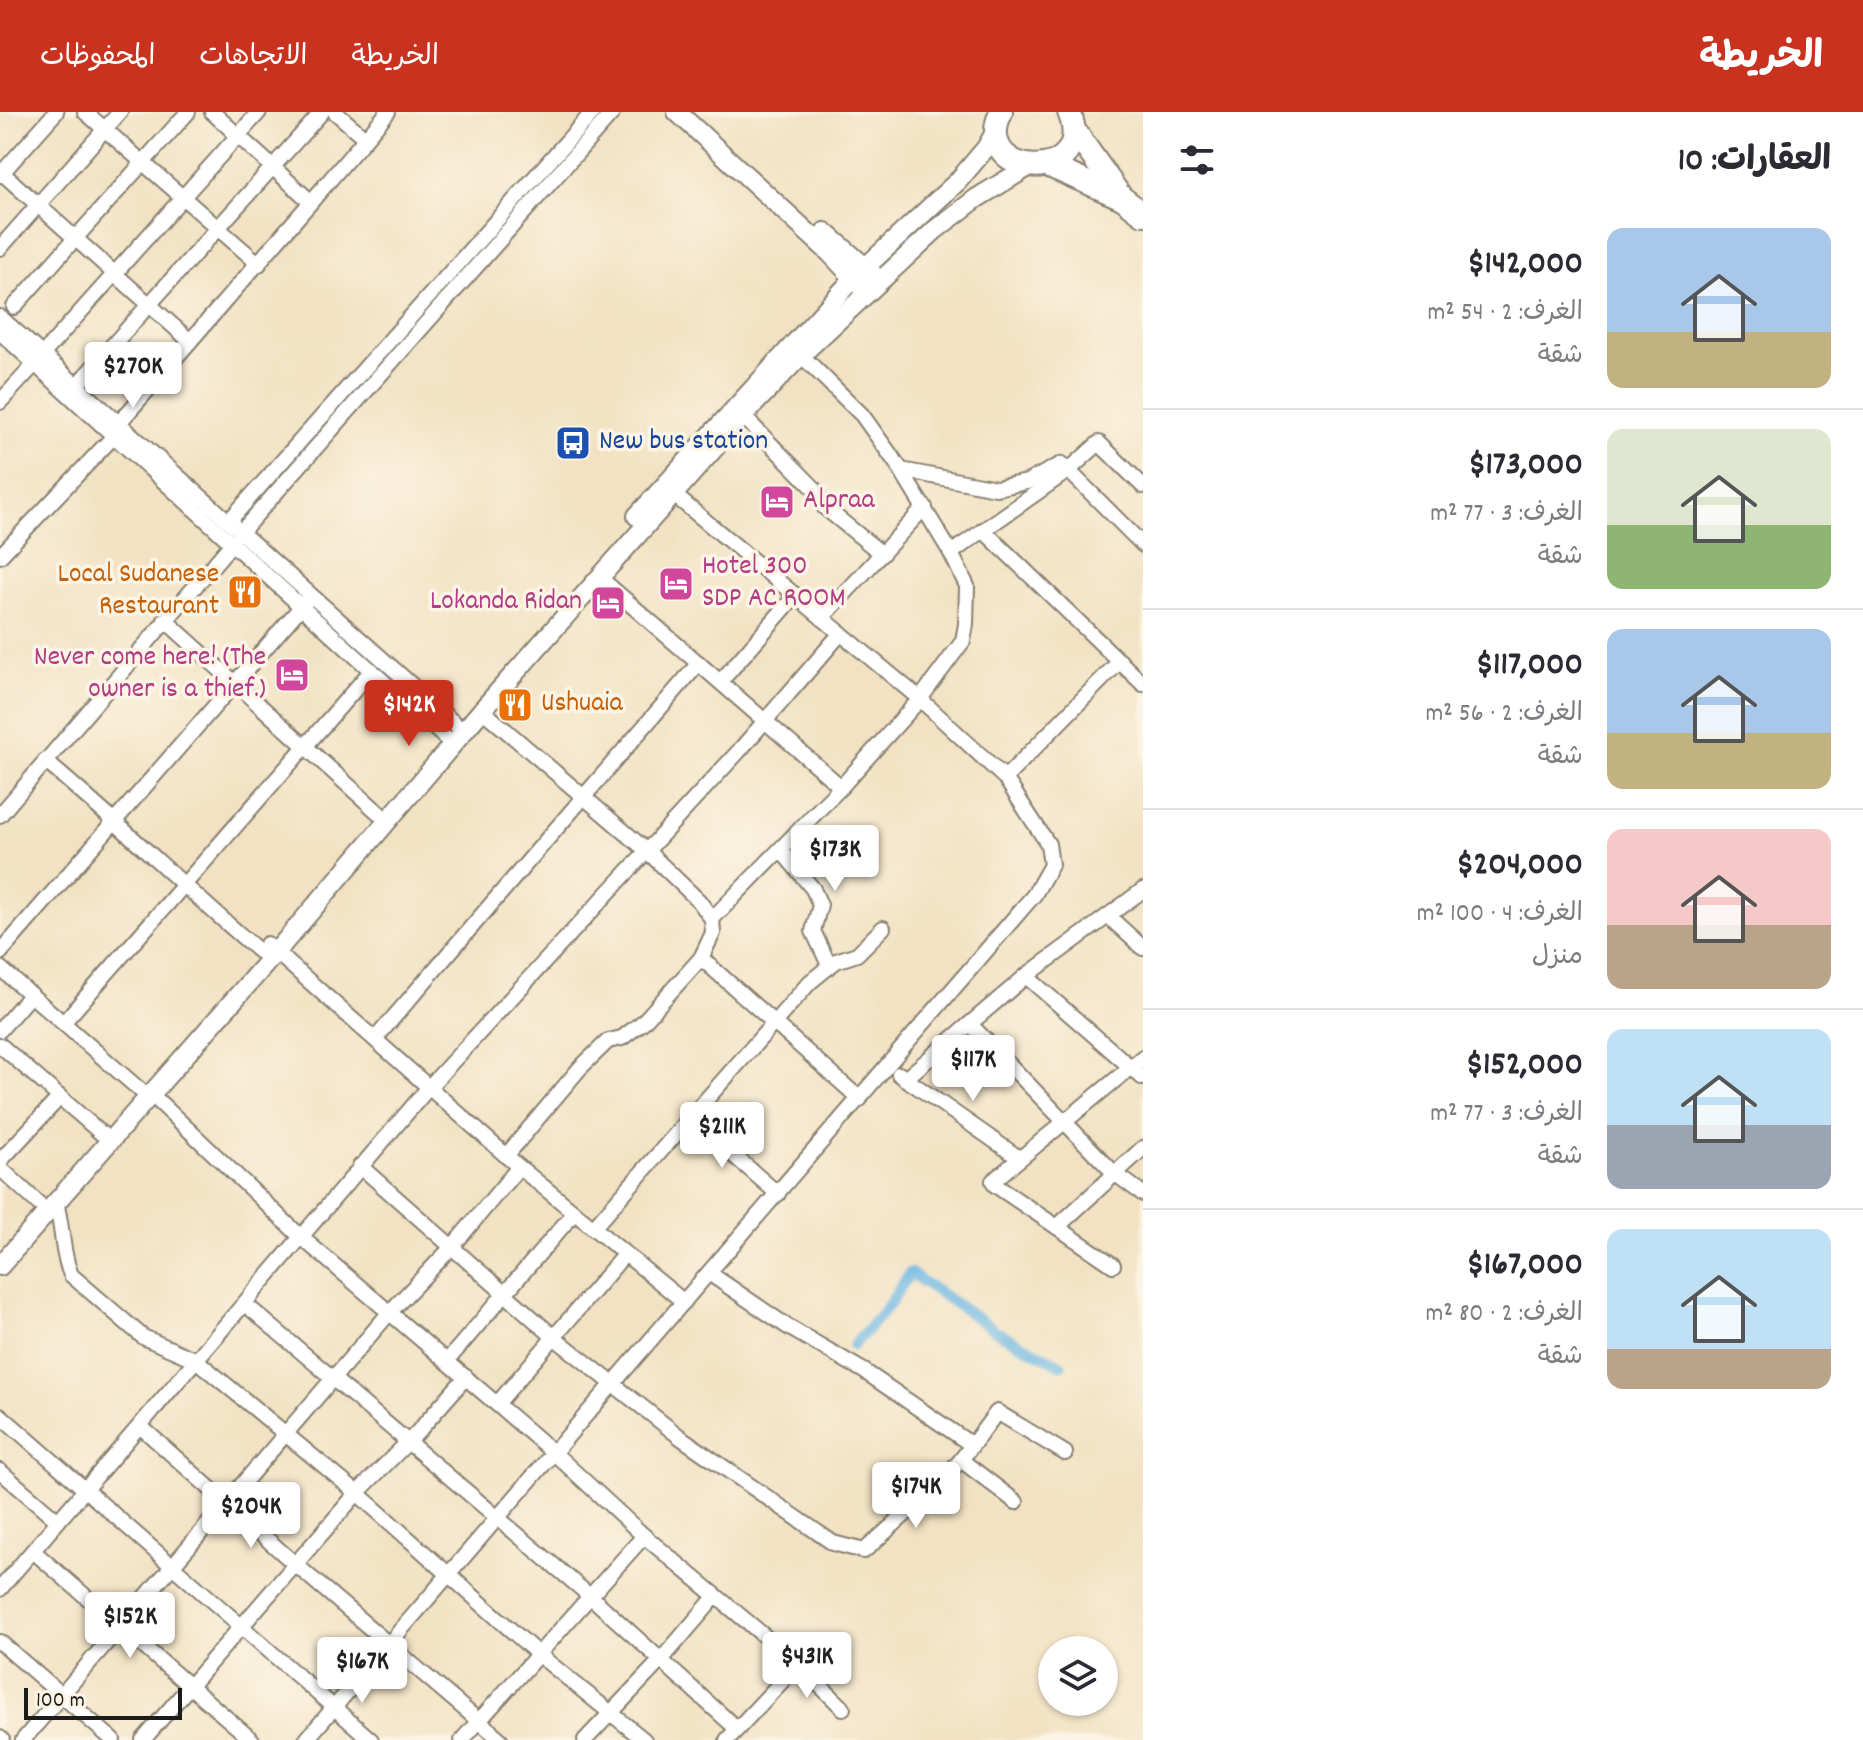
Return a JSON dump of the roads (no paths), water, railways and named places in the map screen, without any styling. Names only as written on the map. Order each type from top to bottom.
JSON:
[{"type":"highway","points":[[1038,166],[1066,152],[1073,119]]},
{"type":"highway","points":[[1073,119],[1121,197]]},
{"type":"highway","points":[[999,120],[999,142],[1005,154],[1016,162],[1038,166],[1121,197],[1143,214]]},
{"type":"main road","points":[[677,112],[832,248],[866,267]]},
{"type":"main road","points":[[696,112],[832,248],[840,294]]},
{"type":"main road","points":[[268,949],[454,735],[672,475],[866,267],[958,181],[986,148],[999,120]]},
{"type":"main road","points":[[0,1249],[48,1203],[146,1093],[380,814],[454,735],[482,710],[801,355],[958,212],[1038,166]]},
{"type":"main road","points":[[832,248],[861,252],[874,286]]},
{"type":"main road","points":[[0,1266],[102,1134],[146,1093]]},
{"type":"street","points":[[56,112],[1,173],[190,341]]},
{"type":"street","points":[[85,112],[259,264]]},
{"type":"street","points":[[0,248],[120,112]]},
{"type":"street","points":[[14,307],[188,112]]},
{"type":"street","points":[[212,112],[311,202]]},
{"type":"street","points":[[0,402],[259,112]]},
{"type":"street","points":[[76,386],[322,112]]},
{"type":"street","points":[[335,112],[365,138]]},
{"type":"street","points":[[0,556],[116,430],[388,112]]},
{"type":"street","points":[[229,521],[593,112]]},
{"type":"street","points":[[3,805],[45,761],[237,537],[613,112]]},
{"type":"street","points":[[0,317],[39,360],[454,735]]},
{"type":"street","points":[[0,332],[76,386],[116,430],[229,521],[237,537]]},
{"type":"street","points":[[712,919],[841,787],[920,699],[951,660],[965,633],[967,586],[925,507],[862,415],[801,355]]},
{"type":"street","points":[[355,379],[367,390]]},
{"type":"street","points":[[743,416],[813,487],[824,507],[882,554]]},
{"type":"street","points":[[951,553],[1069,470],[1099,443],[1143,486]]},
{"type":"street","points":[[901,470],[996,488],[1027,482],[1062,464],[1143,545]]},
{"type":"street","points":[[306,1740],[1034,895],[1051,865],[1048,844],[1005,778],[920,699],[673,494]]},
{"type":"street","points":[[822,618],[925,507]]},
{"type":"street","points":[[983,530],[1143,684]]},
{"type":"street","points":[[599,577],[841,787]]},
{"type":"street","points":[[721,681],[796,595]]},
{"type":"street","points":[[306,600],[372,670],[454,735]]},
{"type":"street","points":[[0,953],[306,600]]},
{"type":"street","points":[[165,620],[380,814]]},
{"type":"street","points":[[0,1589],[430,1086],[766,721],[841,633]]},
{"type":"street","points":[[1005,778],[1120,661]]},
{"type":"street","points":[[375,1039],[699,663]]},
{"type":"street","points":[[64,1022],[372,670]]},
{"type":"street","points":[[482,710],[647,851],[699,901],[712,919],[712,937],[701,958],[638,1027],[622,1038],[608,1041],[580,1068],[506,1156]]},
{"type":"street","points":[[45,761],[116,821],[184,887],[268,949],[430,1086],[506,1156],[684,1302]]},
{"type":"street","points":[[781,850],[813,889],[820,905],[813,931],[829,965]]},
{"type":"street","points":[[905,1079],[1026,976],[1143,890]]},
{"type":"street","points":[[1108,916],[1143,948]]},
{"type":"street","points":[[593,1228],[773,1022],[829,965],[857,954],[883,928]]},
{"type":"street","points":[[701,958],[860,1099]]},
{"type":"street","points":[[0,968],[146,1093],[301,1237],[554,1453],[644,1536],[798,1664],[843,1708]]},
{"type":"street","points":[[1026,976],[1143,1078]]},
{"type":"street","points":[[0,1030],[31,994]]},
{"type":"street","points":[[970,1024],[1113,1172],[1143,1194]]},
{"type":"street","points":[[0,1045],[102,1134]]},
{"type":"street","points":[[1113,1265],[993,1184],[997,1176],[1143,1057]]},
{"type":"street","points":[[888,1065],[1019,1158]]},
{"type":"street","points":[[60,1097],[1,1160],[61,1219],[66,1262],[71,1275],[143,1337],[196,1360],[357,1493],[538,1654],[644,1740]]},
{"type":"street","points":[[690,1117],[778,1194]]},
{"type":"street","points":[[1057,1227],[1113,1172],[1143,1148]]},
{"type":"street","points":[[360,1166],[555,1338],[613,1385],[680,1437],[833,1543],[864,1551],[961,1460],[998,1412],[1065,1453]]},
{"type":"street","points":[[23,1740],[390,1312],[452,1247],[519,1167]]},
{"type":"street","points":[[447,1361],[574,1213]]},
{"type":"street","points":[[497,1404],[624,1255]]},
{"type":"street","points":[[709,1273],[788,1327],[864,1371],[972,1445]]},
{"type":"street","points":[[245,1304],[662,1659],[732,1735],[798,1664]]},
{"type":"street","points":[[143,1740],[357,1493],[466,1377]]},
{"type":"street","points":[[0,1415],[371,1740]]},
{"type":"street","points":[[140,1426],[296,1565],[501,1740]]},
{"type":"street","points":[[961,1460],[1016,1502]]},
{"type":"street","points":[[0,1471],[58,1521]]},
{"type":"street","points":[[462,1740],[644,1536]]},
{"type":"street","points":[[33,1551],[252,1740]]},
{"type":"street","points":[[585,1740],[662,1659],[715,1597]]},
{"type":"street","points":[[0,1642],[113,1740]]},
{"type":"waterway","points":[[854,1345],[888,1306],[910,1273],[999,1333],[1061,1365]]},
{"type":"place","name":"New bus station","points":[[573,443]]},
{"type":"place","name":"Alpraa","points":[[777,502]]},
{"type":"place","name":"Hotel 300 SDP AC ROOM","points":[[676,584]]},
{"type":"place","name":"Local Sudanese Restaurant","points":[[245,592]]},
{"type":"place","name":"Lokanda Ridan","points":[[608,603]]},
{"type":"place","name":"Never come here! (The owner is a thief.)","points":[[292,675]]},
{"type":"place","name":"Ushuaia","points":[[515,705]]}]
